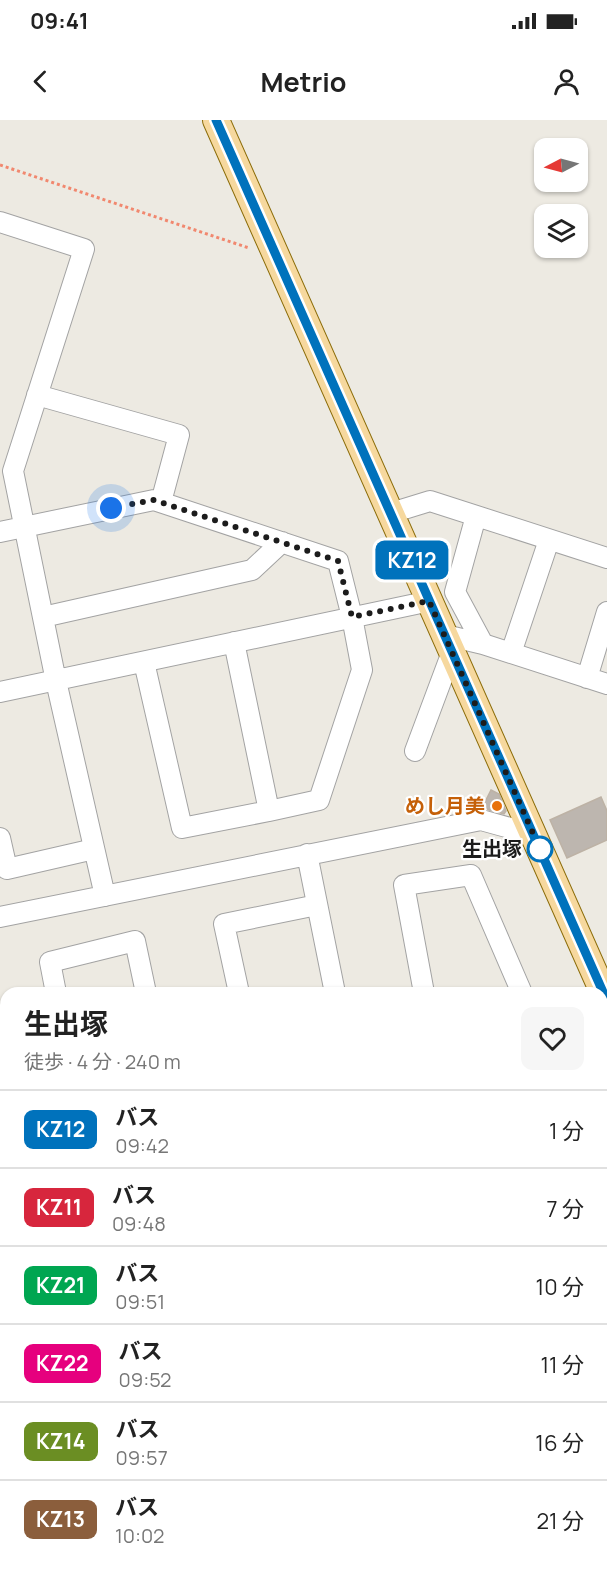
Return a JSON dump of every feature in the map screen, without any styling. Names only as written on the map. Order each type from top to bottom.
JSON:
[{"type":"main road","points":[[216,120],[601,987]]},
{"type":"street","points":[[0,222],[84,249],[13,471],[56,681],[105,896]]},
{"type":"street","points":[[37,395],[179,435],[161,502]]},
{"type":"street","points":[[0,532],[154,500],[338,561],[362,670],[319,800],[182,828],[144,662]]},
{"type":"street","points":[[391,513],[430,501],[607,558]]},
{"type":"street","points":[[476,516],[455,592],[483,644]]},
{"type":"street","points":[[511,653],[549,540]]},
{"type":"street","points":[[43,617],[252,570],[282,542]]},
{"type":"street","points":[[0,692],[429,601]]},
{"type":"street","points":[[587,678],[607,612]]},
{"type":"street","points":[[234,642],[269,811]]},
{"type":"street","points":[[415,751],[449,644],[483,644],[607,684]]},
{"type":"street","points":[[0,917],[482,820],[510,828],[531,830]]},
{"type":"street","points":[[0,838],[7,869],[94,849]]},
{"type":"street","points":[[307,854],[334,987]]},
{"type":"street","points":[[423,987],[404,885],[471,875],[519,987]]},
{"type":"street","points":[[238,987],[224,924],[317,905]]},
{"type":"street","points":[[55,987],[50,962],[135,941],[146,987]]},
{"type":"path","points":[[0,165],[257,251],[274,249]]},
{"type":"building","points":[[491,790],[499,794],[506,811],[504,814],[483,806]]},
{"type":"building","points":[[601,797],[607,811],[607,840],[567,858],[550,820]]},
{"type":"bus line","name":"KZ12","points":[[216,120],[601,987]]},
{"type":"place","name":"めし月美","points":[[497,806]]},
{"type":"place","name":"生出塚","points":[[540,849]]},
{"type":"route","points":[[111,508],[154,500],[338,561],[352,617],[429,601],[541,851],[540,849]]}]
